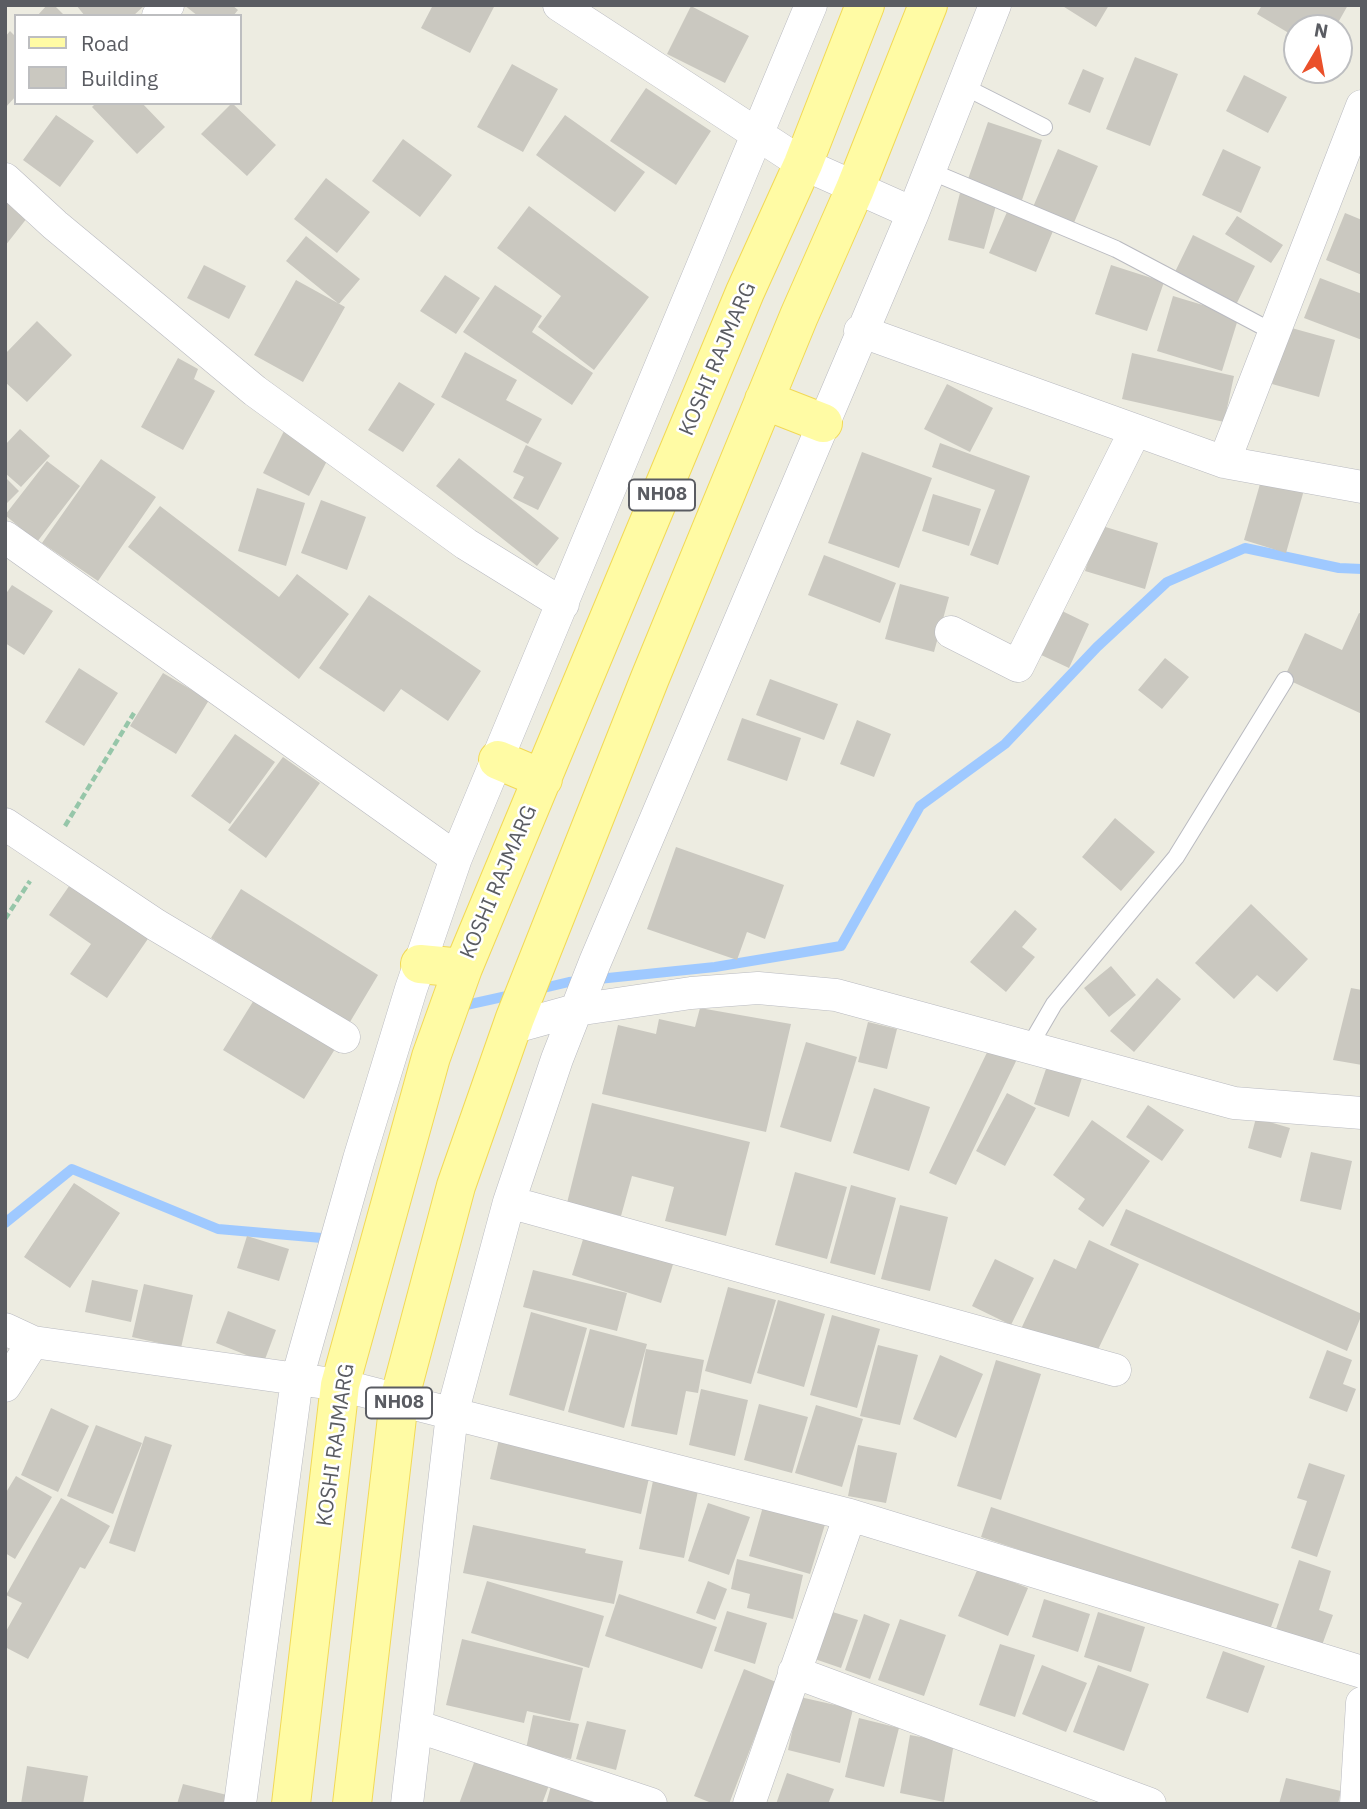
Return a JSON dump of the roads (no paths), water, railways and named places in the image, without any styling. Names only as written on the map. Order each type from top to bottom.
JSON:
[{"type":"main road","name":"KOSHI RAJMARG","points":[[291,1804],[340,1385],[398,1169],[444,1019],[745,292],[803,164],[865,5]]},
{"type":"main road","name":"NH08","points":[[352,1804],[399,1400],[456,1186],[530,978],[764,400],[855,189],[928,5]]},
{"type":"main road","points":[[764,400],[823,423]]},
{"type":"main road","points":[[498,760],[543,779]]},
{"type":"main road","points":[[416,976],[461,976]]},
{"type":"street","points":[[559,5],[757,137],[803,164],[913,213]]},
{"type":"street","points":[[240,1804],[297,1380],[395,1042],[456,858],[811,5]]},
{"type":"street","points":[[407,1804],[452,1414],[509,1202],[556,1059],[860,331],[913,213],[995,5]]},
{"type":"street","points":[[1224,462],[1362,106]]},
{"type":"street","points":[[5,179],[55,225],[255,391],[466,544],[563,604]]},
{"type":"street","points":[[860,331],[1224,462],[1362,487]]},
{"type":"street","points":[[951,632],[1018,666],[1135,431]]},
{"type":"street","points":[[5,537],[456,858]]},
{"type":"street","points":[[5,824],[156,925],[344,1037]]},
{"type":"street","points":[[513,1023],[580,1003],[691,993],[758,988],[836,995],[1234,1103],[1362,1113]]},
{"type":"street","points":[[509,1202],[1115,1370]]},
{"type":"street","points":[[5,1329],[33,1342],[340,1385],[850,1515],[1362,1672]]},
{"type":"street","points":[[5,1386],[33,1342]]},
{"type":"street","points":[[749,1804],[850,1515]]},
{"type":"street","points":[[794,1672],[1150,1804]]},
{"type":"street","points":[[1356,1804],[1362,1703]]},
{"type":"street","points":[[416,1726],[652,1804]]},
{"type":"lane","points":[[963,86],[1044,127]]},
{"type":"lane","points":[[930,171],[1116,249],[1275,333]]},
{"type":"lane","points":[[1029,1047],[1054,1004],[1176,857],[1285,680]]},
{"type":"waterway","points":[[535,990],[569,982],[715,967],[841,946],[920,806],[1005,744],[1097,647],[1167,582],[1245,548],[1339,568],[1362,569]]},
{"type":"waterway","points":[[457,1007],[516,994]]},
{"type":"waterway","points":[[5,1223],[72,1169],[218,1229],[322,1238],[332,1236]]}]
